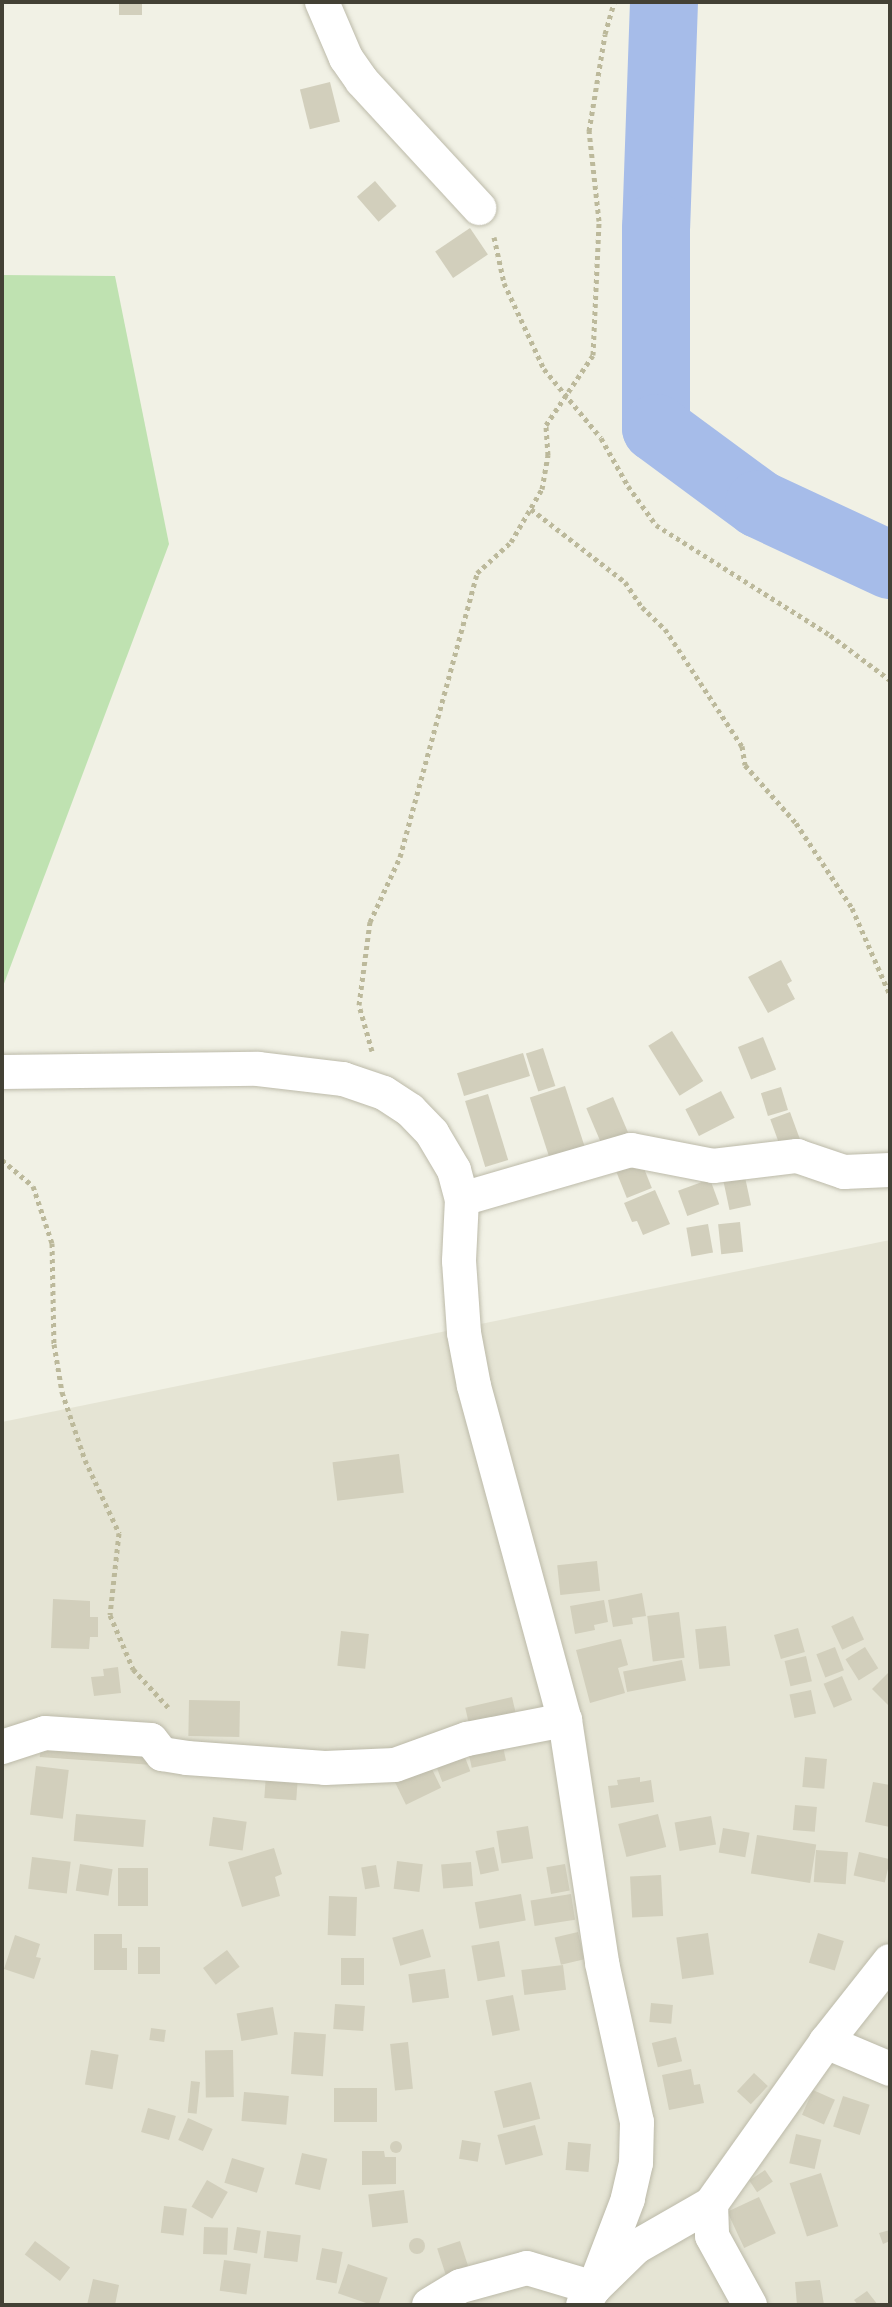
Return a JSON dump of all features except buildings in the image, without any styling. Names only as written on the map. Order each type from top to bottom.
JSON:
[{"type":"street","points":[[322,2],[346,58],[362,81],[479,208]]},
{"type":"street","points":[[2,1072],[258,1069],[343,1079],[384,1093],[410,1110],[432,1133],[454,1170],[462,1199],[459,1261],[464,1333],[474,1386],[565,1720],[602,1963],[637,2122],[636,2163],[628,2199],[589,2296]]},
{"type":"street","points":[[462,1199],[631,1150],[713,1166],[797,1156],[844,1172],[890,1170]]},
{"type":"street","points":[[2,1747],[45,1733],[151,1740],[162,1754],[187,1758],[325,1768],[395,1765],[467,1739],[565,1720]]},
{"type":"street","points":[[589,2296],[636,2247],[711,2204],[826,2042],[890,1961]]},
{"type":"street","points":[[826,2042],[890,2069]]},
{"type":"street","points":[[711,2204],[712,2236],[750,2305]]},
{"type":"street","points":[[429,2305],[461,2286],[527,2268],[589,2296]]},
{"type":"path","points":[[384,1093],[359,1005],[370,922],[400,857],[477,573],[511,542],[542,489],[548,455],[546,425],[593,355],[599,221],[589,131],[605,34],[614,2]]},
{"type":"path","points":[[479,208],[497,243],[504,283],[544,369],[601,438],[656,525],[830,635],[890,680]]},
{"type":"path","points":[[531,509],[625,582],[642,607],[665,629],[742,746],[745,765],[796,823],[852,908],[890,995]]},
{"type":"path","points":[[2,1160],[33,1186],[52,1243],[54,1344],[62,1392],[85,1460],[119,1533],[110,1615],[133,1669],[168,1707],[187,1758]]},
{"type":"shaded area","points":[[890,1240],[890,2305],[2,2305],[2,1422]]},
{"type":"green space","points":[[2,275],[115,276],[169,544],[2,989]]},
{"type":"waterway","points":[[664,2],[656,227],[656,428],[759,504],[890,565]]}]
